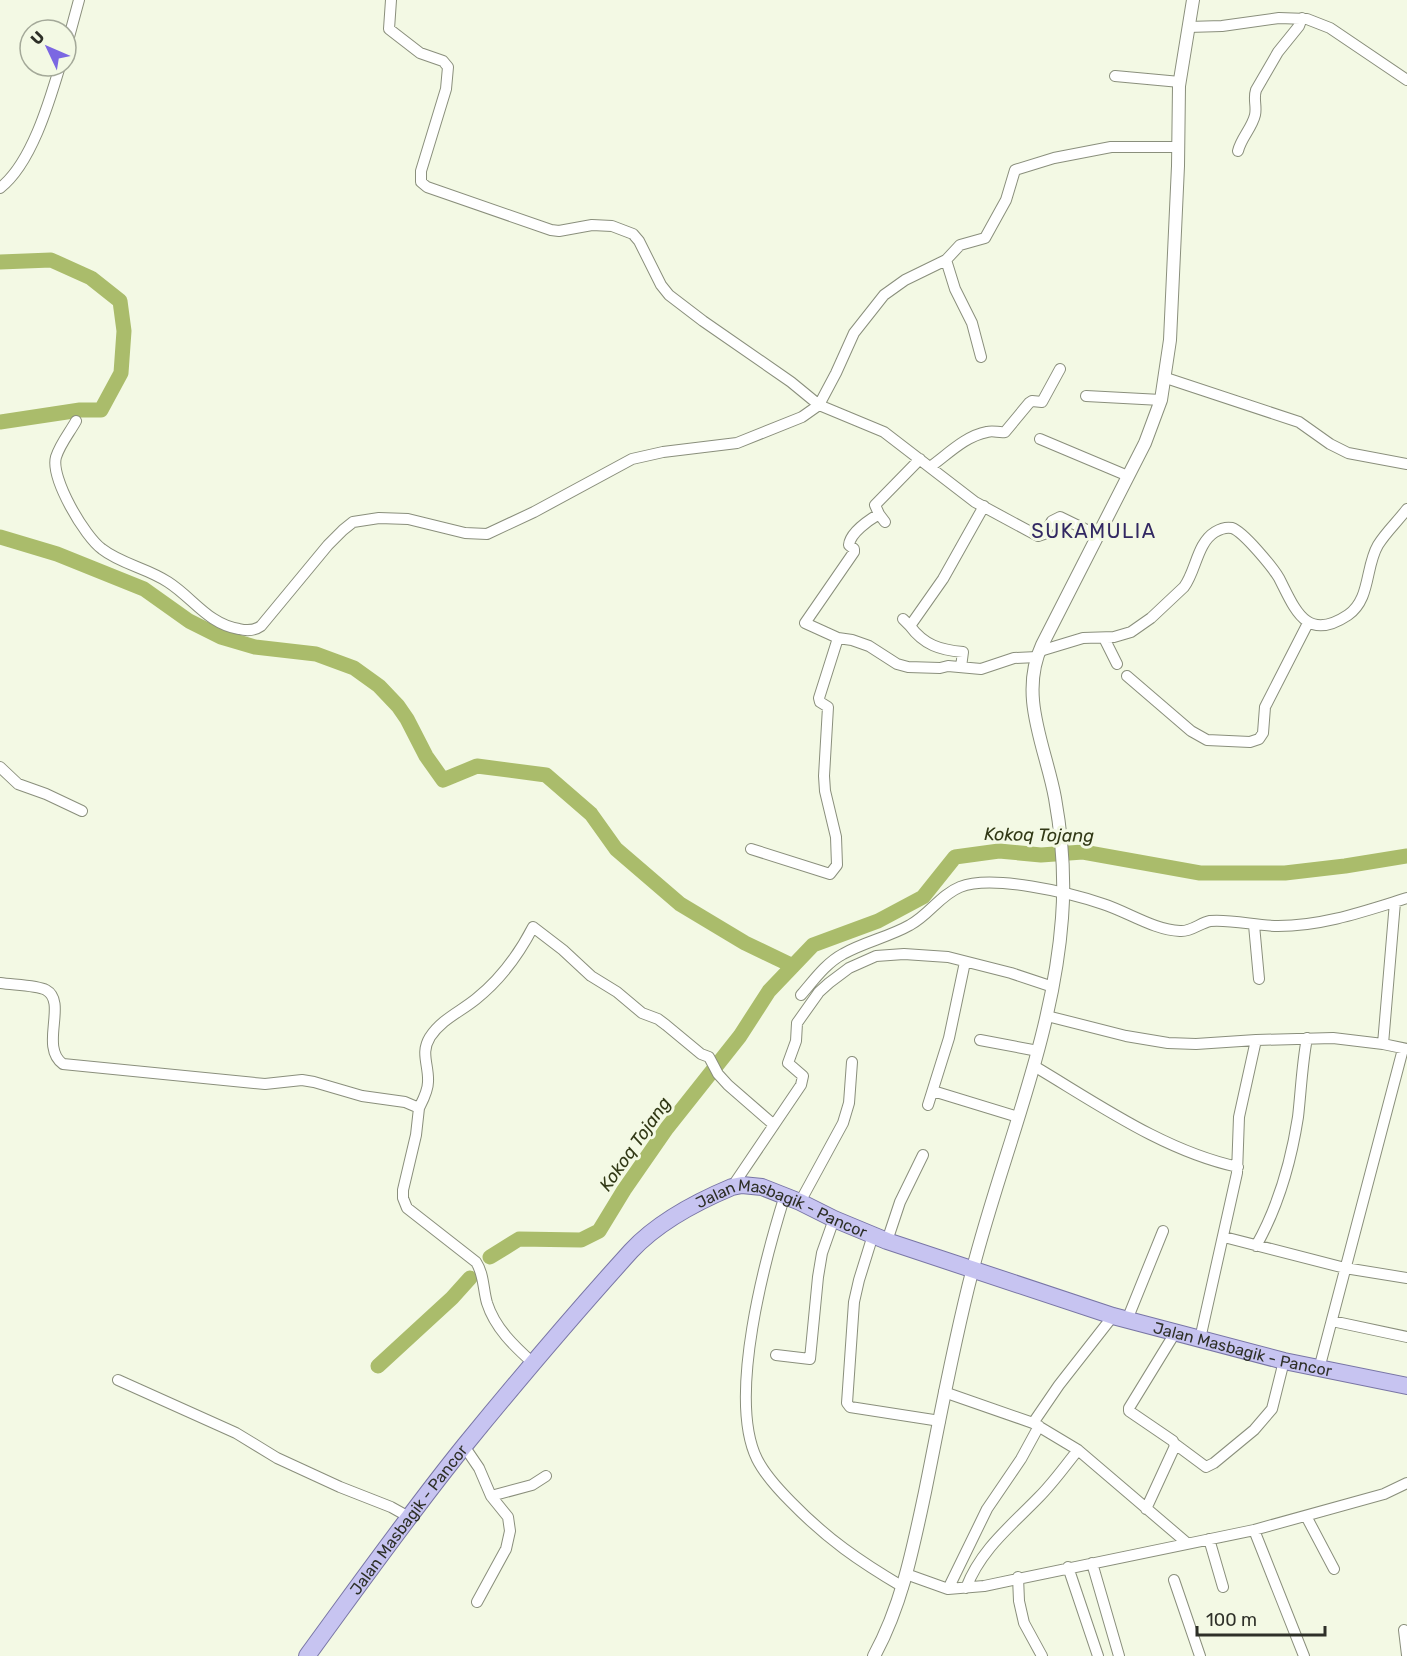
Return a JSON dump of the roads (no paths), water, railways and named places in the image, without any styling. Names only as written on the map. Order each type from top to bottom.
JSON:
[{"type":"main road","name":"Jalan Masbagik - Pancor","points":[[307,1656],[464,1446],[533,1363],[644,1237],[664,1223],[732,1187],[753,1185],[792,1198],[880,1238],[1120,1318],[1284,1361],[1407,1384]]},
{"type":"street","points":[[74,18],[79,0]]},
{"type":"street","points":[[391,0],[389,29],[413,49],[443,61],[448,67],[448,79],[420,177],[427,187],[544,229],[560,231],[592,225],[612,226],[627,231],[639,241],[656,277],[669,295],[791,382],[819,405],[884,432],[954,487],[984,507],[1038,536],[1044,534],[1052,520],[1057,517],[1062,517],[1097,535]]},
{"type":"street","points":[[876,1656],[903,1587],[972,1270],[1034,1066],[1053,987],[1061,930],[1062,863],[1054,790],[1040,744],[1034,710],[1034,678],[1039,654],[1145,443],[1161,400],[1170,340],[1180,82],[1193,0]]},
{"type":"street","points":[[1188,27],[1222,26],[1279,18],[1302,18],[1330,28],[1407,80]]},
{"type":"street","points":[[1238,151],[1243,136],[1255,117],[1256,90],[1278,52],[1299,26],[1302,18]]},
{"type":"street","points":[[1115,76],[1180,82]]},
{"type":"street","points":[[0,188],[13,177],[32,144],[56,78]]},
{"type":"street","points":[[76,421],[60,447],[55,465],[63,493],[85,531],[101,549],[167,581],[211,619],[228,627],[252,630],[261,626],[328,545],[353,522],[363,519],[408,519],[465,533],[487,534],[534,512],[632,459],[663,452],[742,442],[796,420],[819,405],[854,333],[879,301],[905,280],[946,260],[960,246],[981,240],[987,235],[1006,200],[1013,172],[1017,168],[1061,156],[1111,147],[1178,147]]},
{"type":"street","points":[[946,260],[955,290],[972,323],[981,357]]},
{"type":"street","points":[[930,467],[977,435],[986,432],[1005,432],[1029,403],[1042,402],[1060,369]]},
{"type":"street","points":[[1166,378],[1299,422],[1330,444],[1348,453],[1407,465]]},
{"type":"street","points":[[1086,396],[1161,400]]},
{"type":"street","points":[[1040,439],[1128,476]]},
{"type":"street","points":[[920,459],[874,506],[882,518],[849,540],[849,545],[854,552],[805,620],[806,624],[838,638],[872,647],[902,666],[918,668],[986,668],[1014,658],[1039,654],[1083,638],[1122,636],[1131,632],[1165,606],[1190,579],[1197,559],[1209,537],[1222,528],[1231,528],[1239,532],[1266,560],[1300,617],[1308,623],[1324,625],[1348,614],[1357,607],[1364,594],[1378,545],[1407,509]]},
{"type":"street","points":[[961,667],[963,652],[936,648],[928,644],[907,623],[943,579],[984,507]]},
{"type":"street","points":[[1127,676],[1191,731],[1207,740],[1250,742],[1259,739],[1263,733],[1265,707],[1308,623]]},
{"type":"street","points":[[751,849],[830,874],[837,865],[836,837],[825,791],[824,776],[828,707],[819,698],[838,638]]},
{"type":"street","points":[[1104,638],[1118,664]]},
{"type":"street","points":[[0,767],[18,784],[82,811]]},
{"type":"street","points":[[801,994],[828,965],[843,954],[919,921],[944,897],[964,885],[980,883],[1010,885],[1063,892],[1182,932],[1212,921],[1254,929],[1306,925],[1407,898]]},
{"type":"street","points":[[1383,1044],[1395,902]]},
{"type":"street","points":[[1254,929],[1259,979]]},
{"type":"street","points":[[533,1363],[520,1352],[494,1320],[487,1303],[481,1272],[476,1262],[407,1208],[403,1198],[419,1108],[428,1086],[424,1059],[429,1040],[447,1018],[473,1002],[500,978],[513,962],[531,930],[563,950],[591,976],[617,992],[642,1013],[658,1019],[700,1054],[709,1057],[728,1085],[774,1125]]},
{"type":"street","points":[[732,1187],[802,1080],[803,1076],[800,1072],[788,1063],[796,1041],[796,1025],[819,992],[849,968],[876,956],[932,955],[1053,987]]},
{"type":"street","points":[[928,1105],[949,1038],[965,962]]},
{"type":"street","points":[[0,983],[45,989],[51,994],[55,1005],[53,1051],[63,1064],[265,1084],[302,1080],[362,1096],[405,1102],[419,1108]]},
{"type":"street","points":[[1047,1016],[1126,1036],[1168,1043],[1196,1044],[1307,1038],[1345,1039],[1405,1049],[1319,1369]]},
{"type":"street","points":[[1256,1246],[1275,1206],[1292,1147],[1298,1118],[1307,1038]]},
{"type":"street","points":[[980,1040],[1038,1051]]},
{"type":"street","points":[[1200,1339],[1238,1167],[1239,1116],[1256,1040]]},
{"type":"street","points":[[852,1062],[849,1103],[843,1123],[792,1198],[763,1275],[749,1349],[747,1390],[751,1442],[764,1471],[780,1491],[816,1527],[838,1546],[903,1587]]},
{"type":"street","points":[[1034,1066],[1127,1121],[1159,1137],[1196,1155],[1238,1167]]},
{"type":"street","points":[[933,1091],[1018,1117]]},
{"type":"street","points":[[923,1155],[880,1238],[854,1302],[847,1403],[850,1407],[940,1421]]},
{"type":"street","points":[[777,1354],[810,1359],[819,1269],[834,1219]]},
{"type":"street","points":[[948,1589],[987,1509],[1022,1459],[1036,1425],[1055,1392],[1120,1318],[1163,1231]]},
{"type":"street","points":[[1224,1237],[1345,1268],[1407,1278]]},
{"type":"street","points":[[1332,1321],[1407,1337]]},
{"type":"street","points":[[1175,1333],[1129,1410],[1206,1467],[1254,1430],[1272,1409],[1284,1361]]},
{"type":"street","points":[[118,1380],[236,1433],[296,1467],[391,1507],[409,1517]]},
{"type":"street","points":[[944,1392],[1036,1425],[1078,1450],[1187,1543]]},
{"type":"street","points":[[1146,1509],[1175,1444]]},
{"type":"street","points":[[464,1446],[479,1468],[491,1496],[508,1517],[509,1541],[477,1602]]},
{"type":"street","points":[[966,1588],[975,1567],[987,1549],[1050,1486],[1078,1450]]},
{"type":"street","points":[[491,1496],[532,1485],[546,1476]]},
{"type":"street","points":[[906,1574],[948,1589],[966,1588],[1254,1530],[1384,1494],[1406,1485]]},
{"type":"street","points":[[1306,1516],[1334,1569]]},
{"type":"street","points":[[1254,1530],[1304,1656]]},
{"type":"street","points":[[1209,1539],[1223,1587]]},
{"type":"street","points":[[1092,1563],[1119,1656]]},
{"type":"street","points":[[1068,1567],[1098,1656]]},
{"type":"street","points":[[1018,1577],[1021,1614],[1040,1654]]},
{"type":"street","points":[[1174,1580],[1200,1656]]},
{"type":"street","points":[[1404,1630],[1407,1655]]},
{"type":"waterway","points":[[0,262],[51,260],[91,278],[120,301],[124,331],[121,373],[101,410],[80,410],[0,422]]},
{"type":"waterway","points":[[0,537],[57,554],[144,589],[189,621],[221,637],[255,647],[316,654],[354,668],[379,686],[398,706],[426,756],[443,780],[477,766],[546,775],[591,814],[616,849],[680,904],[745,943],[793,966]]},
{"type":"waterway","name":"Kokoq Tojang","points":[[490,1257],[519,1239],[581,1240],[599,1231],[667,1128],[740,1036],[769,991],[813,945],[878,921],[923,897],[955,857],[999,851],[1041,855],[1083,852],[1200,873],[1285,873],[1407,856]]},
{"type":"waterway","name":"Kokoq Tojang","points":[[378,1366],[452,1298],[470,1278]]},
{"type":"district","name":"SUKAMULIA","points":[[1094,531]]}]
